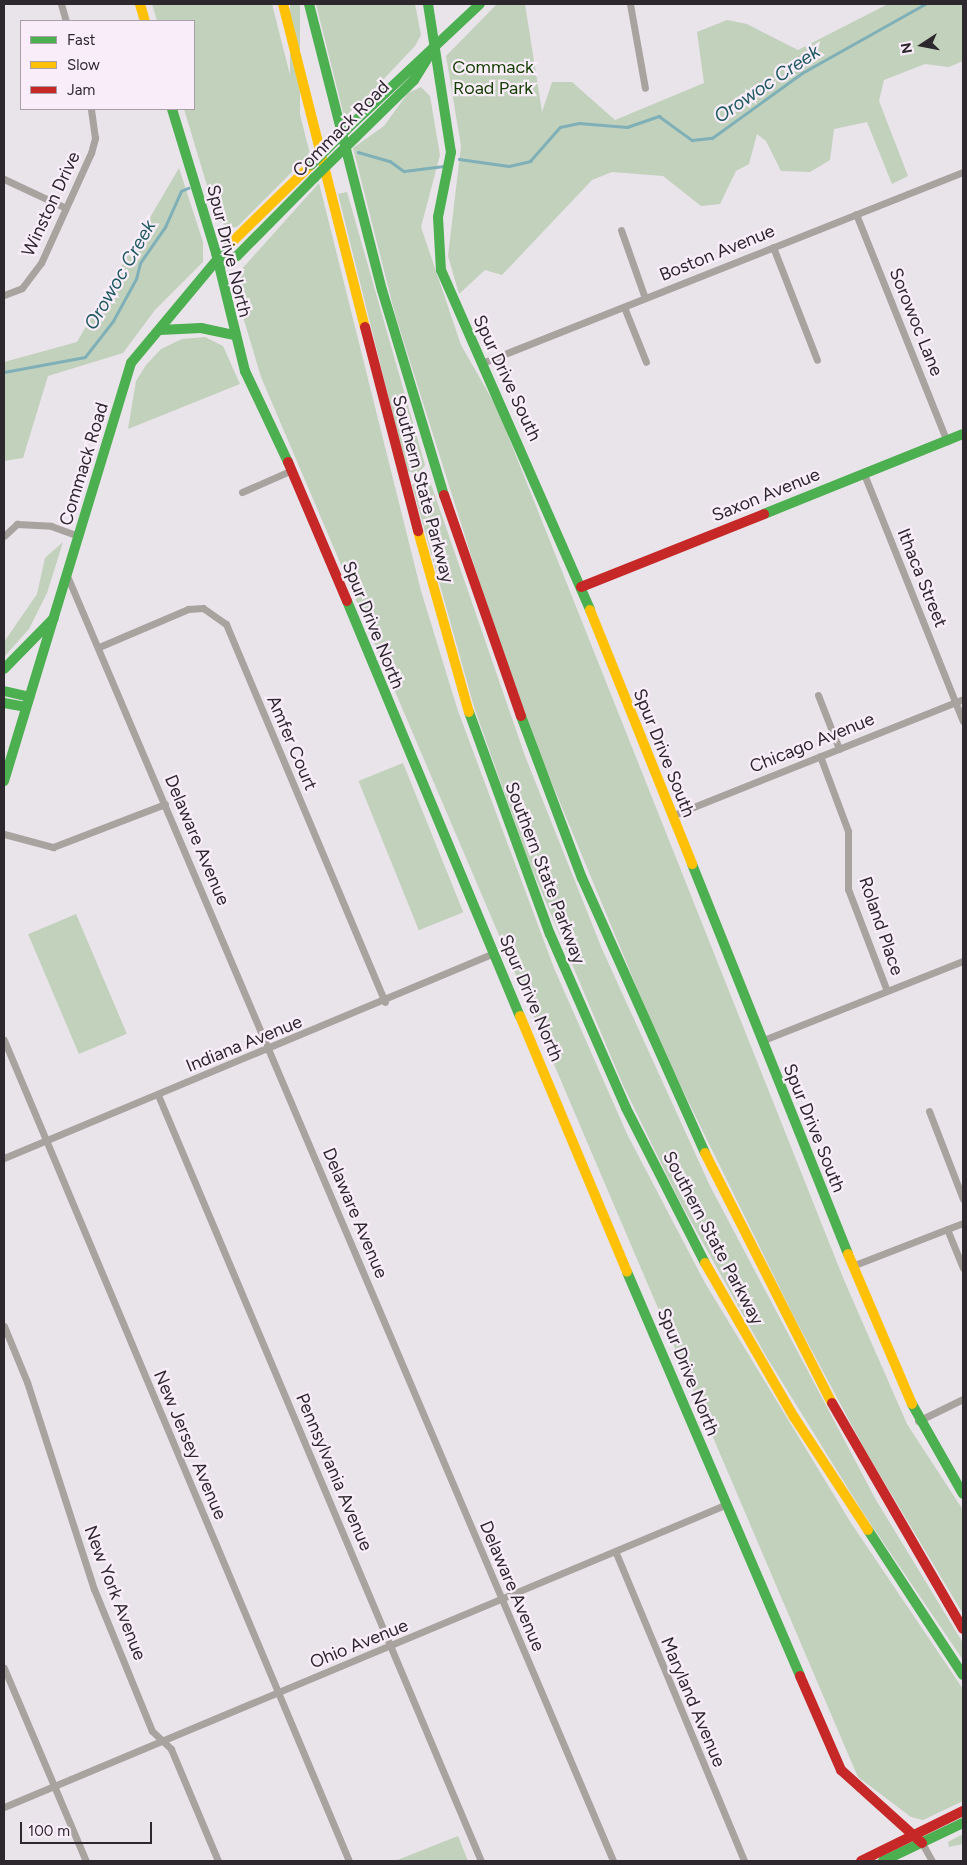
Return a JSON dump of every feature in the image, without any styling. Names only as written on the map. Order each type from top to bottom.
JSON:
[{"type":"main road","points":[[140,4],[145,20]]},
{"type":"main road","name":"Southern State Parkway","points":[[283,4],[440,618],[485,764],[550,934],[626,1108],[706,1265],[794,1417],[963,1675]]},
{"type":"main road","name":"Southern State Parkway","points":[[309,4],[380,282],[436,472],[501,664],[582,878],[679,1101],[781,1310],[873,1480],[963,1629]]},
{"type":"main road","name":"Spur Drive South","points":[[428,4],[451,152],[438,216],[441,270],[581,587],[852,1266],[918,1421],[963,1494]]},
{"type":"main road","name":"Commack Road","points":[[4,781],[68,578],[131,363],[216,266],[234,240],[350,126],[480,4]]},
{"type":"main road","name":"Commack Road","points":[[216,266],[237,256],[414,80],[435,46]]},
{"type":"main road","name":"Spur Drive North","points":[[172,110],[216,253],[216,266],[233,335],[292,470],[725,1505],[841,1770],[854,1786],[914,1834],[922,1843]]},
{"type":"main road","points":[[160,330],[201,328],[233,335]]},
{"type":"main road","name":"Saxon Avenue","points":[[581,587],[963,434]]},
{"type":"main road","points":[[4,669],[55,618]]},
{"type":"main road","points":[[4,691],[28,702]]},
{"type":"main road","points":[[4,703],[28,702]]},
{"type":"main road","points":[[861,1861],[963,1811]]},
{"type":"main road","points":[[882,1861],[963,1823]]},
{"type":"street","points":[[61,4],[66,20]]},
{"type":"street","points":[[630,4],[646,88]]},
{"type":"street","name":"Winston Drive","points":[[4,295],[32,279],[66,208],[95,138],[91,110]]},
{"type":"street","name":"Boston Avenue","points":[[482,363],[963,172]]},
{"type":"street","points":[[4,179],[66,208]]},
{"type":"street","name":"Sorowoc Lane","points":[[856,214],[947,441]]},
{"type":"street","points":[[621,230],[645,298]]},
{"type":"street","points":[[773,247],[817,360]]},
{"type":"street","points":[[624,307],[646,362]]},
{"type":"street","points":[[242,492],[292,470]]},
{"type":"street","name":"Ithaca Street","points":[[864,474],[963,721]]},
{"type":"street","points":[[4,536],[17,524],[51,526],[79,536]]},
{"type":"street","name":"Delaware Avenue","points":[[68,578],[99,647],[613,1861]]},
{"type":"street","name":"Amfer Court","points":[[99,647],[188,609],[203,608],[226,624],[385,1002]]},
{"type":"street","points":[[818,694],[839,749]]},
{"type":"street","name":"Chicago Avenue","points":[[671,816],[963,699]]},
{"type":"street","name":"Roland Place","points":[[820,756],[848,831],[848,889],[887,991]]},
{"type":"street","points":[[4,834],[53,847],[165,804]]},
{"type":"street","name":"Indiana Avenue","points":[[4,1158],[385,1002],[494,953]]},
{"type":"street","points":[[762,1040],[963,960]]},
{"type":"street","name":"New Jersey Avenue","points":[[4,1040],[349,1861]]},
{"type":"street","name":"Pennsylvania Avenue","points":[[158,1095],[481,1861]]},
{"type":"street","points":[[929,1111],[963,1198]]},
{"type":"street","points":[[852,1266],[963,1223]]},
{"type":"street","points":[[947,1229],[963,1268]]},
{"type":"street","name":"New York Avenue","points":[[4,1326],[27,1382],[94,1589],[152,1731],[171,1750],[218,1861]]},
{"type":"street","points":[[918,1421],[963,1399]]},
{"type":"street","name":"Ohio Avenue","points":[[4,1807],[616,1554],[725,1505]]},
{"type":"street","name":"Maryland Avenue","points":[[616,1554],[744,1861]]},
{"type":"street","points":[[4,1668],[86,1861]]},
{"type":"street","name":"Spur Drive North","points":[[922,1843],[932,1861]]},
{"type":"green space","points":[[152,4],[272,4],[310,154],[237,227],[228,228],[217,219],[184,110],[195,110],[195,20],[157,20]]},
{"type":"green space","points":[[290,4],[300,4],[300,117],[290,117]]},
{"type":"green space","points":[[316,4],[415,4],[421,35],[415,46],[345,120]]},
{"type":"green space","name":"Commack Road Park","points":[[497,4],[525,4],[542,112],[552,82],[572,82],[615,120],[704,83],[697,32],[727,20],[747,24],[798,50],[888,4],[963,4],[963,61],[949,67],[925,64],[884,80],[879,101],[908,176],[892,184],[867,122],[834,129],[830,160],[810,172],[781,171],[766,141],[757,134],[749,164],[736,171],[720,204],[701,206],[663,176],[612,172],[592,180],[502,275],[485,270],[459,294],[448,256],[461,146],[446,56]]},
{"type":"green space","points":[[421,87],[430,96],[440,155],[421,227],[461,345],[497,408],[844,1280],[907,1424],[963,1510],[963,1614],[865,1450],[795,1319],[662,1048],[539,752],[488,609],[395,314],[353,148],[384,126],[408,93]]},
{"type":"green space","points":[[179,168],[203,242],[203,262],[155,310],[123,353],[48,376],[23,458],[4,461],[4,362],[77,342]]},
{"type":"green space","points":[[319,183],[421,591],[458,711],[554,968],[627,1134],[705,1283],[851,1523],[963,1689],[963,1801],[923,1820],[911,1817],[858,1777],[261,377],[232,280]]},
{"type":"green space","points":[[347,192],[425,465],[418,474],[407,471],[338,194]]},
{"type":"green space","points":[[205,337],[223,346],[240,384],[128,429],[136,381],[146,365],[161,349],[182,339]]},
{"type":"green space","points":[[425,479],[431,484],[525,756],[602,949],[710,1186],[876,1500],[963,1643],[963,1660],[862,1511],[766,1356],[678,1198],[623,1085],[529,862],[474,707],[412,485]]},
{"type":"green space","points":[[63,542],[47,593],[29,629],[4,657],[4,642],[37,594],[45,558]]},
{"type":"green space","points":[[403,763],[463,912],[419,930],[358,781]]},
{"type":"green space","points":[[76,914],[127,1034],[79,1054],[28,934]]},
{"type":"green space","points":[[963,1834],[963,1844],[949,1847],[948,1842]]},
{"type":"green space","points":[[458,1836],[468,1861],[395,1861]]},
{"type":"waterway","name":"Orowoc Creek","points":[[459,159],[509,166],[530,161],[560,127],[579,123],[627,127],[659,116],[692,140],[712,138],[802,73],[925,4]]},
{"type":"waterway","name":"Orowoc Creek","points":[[358,152],[390,161],[404,171],[444,166]]},
{"type":"waterway","name":"Orowoc Creek","points":[[4,372],[85,357],[113,321],[136,279],[140,263],[165,227],[181,191],[188,188]]},
{"type":"traffic: fast","points":[[309,4],[382,290],[444,495]]},
{"type":"traffic: fast","points":[[428,4],[451,152],[438,217],[441,270],[590,610]]},
{"type":"traffic: fast","points":[[350,126],[480,4]]},
{"type":"traffic: fast","points":[[355,138],[414,80],[432,51]]},
{"type":"traffic: fast","points":[[172,110],[216,253],[245,371],[288,462]]},
{"type":"traffic: fast","points":[[311,165],[350,126]]},
{"type":"traffic: fast","points":[[314,178],[355,138]]},
{"type":"traffic: fast","points":[[219,265],[237,256],[314,178]]},
{"type":"traffic: fast","points":[[4,781],[131,363],[231,243]]},
{"type":"traffic: fast","points":[[160,330],[201,328],[233,335]]},
{"type":"traffic: fast","points":[[764,514],[963,434]]},
{"type":"traffic: fast","points":[[347,601],[520,1016]]},
{"type":"traffic: fast","points":[[4,669],[54,618]]},
{"type":"traffic: fast","points":[[4,691],[29,697]]},
{"type":"traffic: fast","points":[[4,703],[26,707]]},
{"type":"traffic: fast","points":[[469,712],[550,934],[626,1108],[705,1263]]},
{"type":"traffic: fast","points":[[521,716],[582,878],[705,1153]]},
{"type":"traffic: fast","points":[[692,864],[848,1254]]},
{"type":"traffic: fast","points":[[627,1272],[800,1676]]},
{"type":"traffic: fast","points":[[912,1404],[963,1494]]},
{"type":"traffic: fast","points":[[868,1530],[963,1675]]},
{"type":"traffic: fast","points":[[883,1861],[963,1823]]},
{"type":"traffic: slow","points":[[140,4],[145,20]]},
{"type":"traffic: slow","points":[[283,4],[365,327]]},
{"type":"traffic: slow","points":[[231,243],[311,165]]},
{"type":"traffic: slow","points":[[418,531],[469,712]]},
{"type":"traffic: slow","points":[[590,610],[692,864]]},
{"type":"traffic: slow","points":[[520,1016],[627,1272]]},
{"type":"traffic: slow","points":[[705,1153],[832,1403]]},
{"type":"traffic: slow","points":[[848,1254],[912,1404]]},
{"type":"traffic: slow","points":[[705,1263],[794,1417],[868,1530]]},
{"type":"traffic: jam","points":[[365,327],[418,531]]},
{"type":"traffic: jam","points":[[288,462],[347,601]]},
{"type":"traffic: jam","points":[[444,495],[521,716]]},
{"type":"traffic: jam","points":[[581,587],[764,514]]},
{"type":"traffic: jam","points":[[832,1403],[963,1629]]},
{"type":"traffic: jam","points":[[800,1676],[841,1770],[922,1843]]},
{"type":"traffic: jam","points":[[861,1861],[963,1811]]}]
